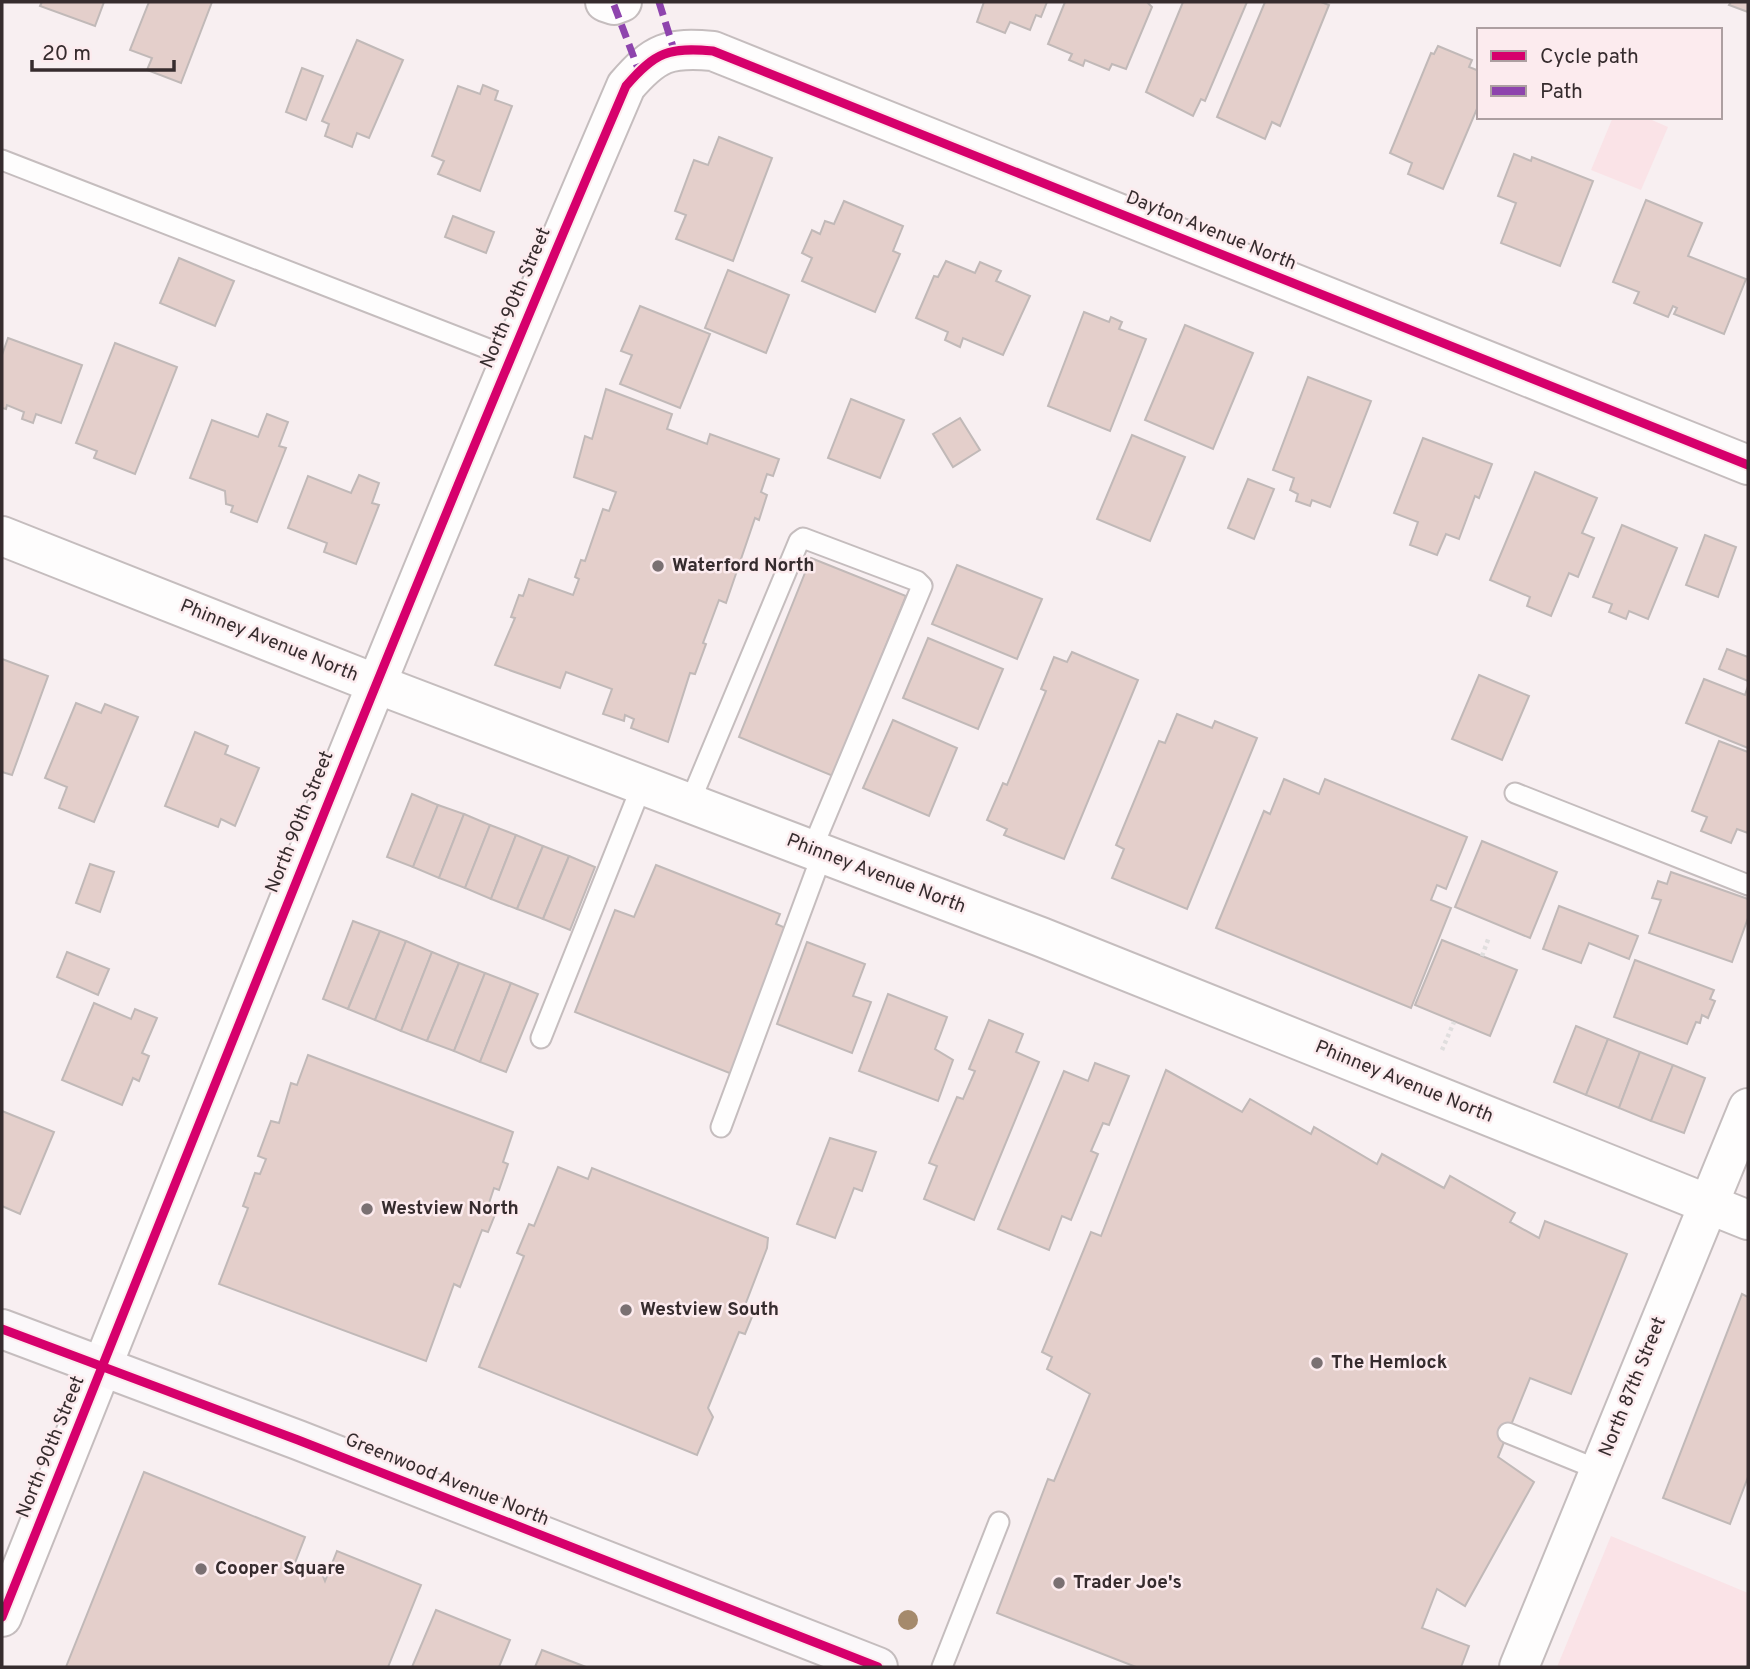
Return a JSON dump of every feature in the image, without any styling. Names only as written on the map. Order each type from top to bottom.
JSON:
[{"type":"main road","name":"Greenwood Avenue North","points":[[2,1329],[286,1435],[878,1667]]},
{"type":"street","points":[[604,2],[614,5],[622,2]]},
{"type":"street","name":"Dayton Avenue North","points":[[657,55],[683,48],[713,51],[1748,465]]},
{"type":"street","name":"North 90th Street","points":[[2,1617],[374,683],[509,357],[626,86],[657,55]]},
{"type":"street","name":"Phinney Avenue North","points":[[2,536],[374,683],[818,851],[1748,1220]]},
{"type":"street","name":"North 87th Street","points":[[1518,1667],[1748,1108]]},
{"type":"lane","points":[[2,160],[509,357]]},
{"type":"lane","points":[[690,802],[799,541],[803,538],[922,586],[818,851],[721,1127]]},
{"type":"lane","points":[[541,1038],[642,785]]},
{"type":"lane","points":[[1515,793],[1748,884]]},
{"type":"lane","points":[[1508,1433],[1599,1470]]},
{"type":"lane","points":[[942,1667],[999,1522]]},
{"type":"path","points":[[1482,956],[1489,937]]},
{"type":"path","points":[[1443,1048],[1454,1022]]},
{"type":"shaded area","points":[[1612,119],[1650,119],[1668,127],[1641,190],[1591,170]]},
{"type":"shaded area","points":[[1611,1536],[1748,1593],[1748,1667],[1557,1667]]},
{"type":"building","points":[[42,2],[104,2],[95,26],[40,6]]},
{"type":"building","points":[[149,2],[212,2],[181,83],[147,70],[152,58],[130,50]]},
{"type":"building","points":[[984,2],[1047,2],[1041,17],[1036,15],[1030,30],[1010,22],[1005,33],[977,22]]},
{"type":"building","points":[[1065,2],[1147,2],[1152,7],[1126,69],[1112,64],[1109,70],[1085,60],[1083,66],[1069,60],[1072,54],[1048,44]]},
{"type":"building","points":[[1183,2],[1247,2],[1205,101],[1201,99],[1193,116],[1146,92]]},
{"type":"building","points":[[1265,2],[1321,2],[1329,5],[1280,126],[1272,122],[1265,139],[1217,117]]},
{"type":"building","points":[[1731,2],[1748,2],[1748,12],[1729,5]]},
{"type":"building","points":[[357,40],[403,60],[369,138],[357,133],[352,147],[325,136],[329,124],[322,121]]},
{"type":"building","points":[[1438,46],[1472,60],[1469,67],[1477,70],[1477,109],[1443,189],[1408,174],[1412,163],[1390,153],[1431,53],[1434,54]]},
{"type":"building","points":[[302,68],[323,76],[306,120],[286,112]]},
{"type":"building","points":[[483,85],[498,91],[495,100],[512,106],[480,191],[438,174],[444,161],[432,156],[458,86],[480,94]]},
{"type":"building","points":[[719,137],[772,158],[733,261],[676,239],[686,215],[675,211],[694,160],[708,165]]},
{"type":"building","points":[[1514,154],[1531,161],[1532,157],[1593,181],[1560,266],[1501,243],[1516,203],[1498,196]]},
{"type":"building","points":[[1646,200],[1702,223],[1688,256],[1746,279],[1724,334],[1674,314],[1677,308],[1673,306],[1668,317],[1634,303],[1639,292],[1613,282]]},
{"type":"building","points":[[844,201],[903,226],[893,251],[900,254],[875,312],[802,281],[812,258],[802,253],[812,230],[820,234],[825,221],[834,224]]},
{"type":"building","points":[[453,216],[494,232],[486,253],[445,237]]},
{"type":"building","points":[[179,258],[234,281],[215,326],[160,303]]},
{"type":"building","points":[[946,261],[975,273],[980,262],[1001,271],[996,281],[1030,296],[1003,355],[963,338],[960,347],[945,340],[948,332],[916,318],[934,276],[938,277]]},
{"type":"building","points":[[728,270],[789,295],[766,353],[705,328]]},
{"type":"building","points":[[640,306],[710,334],[680,408],[620,384],[632,355],[621,351]]},
{"type":"building","points":[[1084,312],[1109,322],[1111,317],[1122,322],[1119,329],[1146,339],[1110,431],[1048,406]]},
{"type":"building","points":[[1185,325],[1253,353],[1213,449],[1145,420]]},
{"type":"building","points":[[8,338],[82,365],[61,423],[36,414],[33,423],[22,419],[24,412],[7,405],[6,409],[2,408],[2,355]]},
{"type":"building","points":[[115,343],[177,367],[135,474],[94,458],[97,451],[76,443]]},
{"type":"building","points":[[1308,377],[1371,401],[1330,507],[1312,500],[1310,506],[1296,501],[1298,494],[1290,490],[1294,478],[1273,470]]},
{"type":"building","name":"Waterford North","points":[[606,389],[672,414],[667,429],[707,444],[710,434],[779,459],[773,476],[767,474],[761,492],[767,495],[759,520],[755,518],[726,603],[719,600],[703,643],[706,644],[695,674],[690,673],[668,742],[631,728],[634,719],[625,715],[624,721],[603,714],[612,689],[566,672],[560,688],[495,665],[515,618],[511,617],[519,595],[523,596],[529,579],[573,595],[579,579],[575,577],[581,560],[585,561],[603,509],[609,511],[616,492],[574,477],[585,436],[592,439]]},
{"type":"building","points":[[851,399],[904,420],[880,478],[828,458]]},
{"type":"building","points":[[267,414],[288,422],[279,446],[286,448],[257,522],[231,512],[233,506],[226,504],[225,491],[190,478],[212,420],[258,437]]},
{"type":"building","points":[[960,418],[980,450],[953,467],[933,434]]},
{"type":"building","points":[[1132,435],[1185,457],[1150,541],[1097,519]]},
{"type":"building","points":[[1423,438],[1492,464],[1479,498],[1475,496],[1459,539],[1446,534],[1437,555],[1410,545],[1418,522],[1394,513]]},
{"type":"building","points":[[1535,472],[1597,498],[1582,533],[1594,538],[1578,577],[1569,573],[1551,616],[1527,606],[1530,597],[1490,580]]},
{"type":"building","points":[[359,475],[379,483],[372,503],[379,505],[356,564],[324,552],[327,543],[288,528],[308,476],[351,493]]},
{"type":"building","points":[[1248,479],[1274,489],[1254,539],[1228,528]]},
{"type":"building","points":[[1622,525],[1677,548],[1648,619],[1629,611],[1626,619],[1609,612],[1612,604],[1593,597]]},
{"type":"building","points":[[1705,535],[1736,547],[1718,597],[1686,585]]},
{"type":"building","points":[[811,558],[906,596],[833,776],[739,737]]},
{"type":"building","points":[[957,565],[1042,599],[1017,659],[932,624]]},
{"type":"building","points":[[928,638],[1003,669],[978,729],[903,698]]},
{"type":"building","points":[[1727,649],[1748,657],[1748,681],[1719,669]]},
{"type":"building","points":[[1072,652],[1138,680],[1064,859],[1004,835],[1007,829],[987,820],[1003,783],[1007,785],[1046,691],[1041,689],[1054,657],[1067,662]]},
{"type":"building","points":[[2,659],[48,676],[12,775],[2,772]]},
{"type":"building","points":[[1479,675],[1529,696],[1502,760],[1452,739]]},
{"type":"building","points":[[1704,679],[1745,695],[1748,686],[1748,748],[1686,723]]},
{"type":"building","points":[[76,703],[101,713],[105,704],[138,717],[94,822],[59,808],[67,787],[45,778]]},
{"type":"building","points":[[1177,714],[1212,728],[1215,721],[1257,738],[1187,909],[1112,878],[1124,849],[1116,845],[1159,741],[1165,743]]},
{"type":"building","points":[[893,720],[957,748],[929,816],[863,788]]},
{"type":"building","points":[[195,732],[228,746],[225,754],[259,768],[235,826],[221,819],[218,827],[165,806]]},
{"type":"building","points":[[1719,741],[1748,752],[1748,833],[1737,829],[1731,843],[1701,831],[1707,817],[1692,811]]},
{"type":"building","points":[[1284,779],[1319,794],[1325,779],[1467,837],[1446,889],[1437,885],[1431,900],[1451,908],[1411,1008],[1216,928],[1264,811],[1270,814]]},
{"type":"building","points":[[412,794],[438,805],[413,867],[387,857]]},
{"type":"building","points":[[438,805],[464,814],[439,878],[413,867]]},
{"type":"building","points":[[464,814],[490,825],[465,888],[439,878]]},
{"type":"building","points":[[490,825],[516,835],[491,899],[465,888]]},
{"type":"building","points":[[516,835],[543,846],[517,909],[491,899]]},
{"type":"building","points":[[1482,841],[1557,872],[1530,938],[1455,907]]},
{"type":"building","points":[[543,846],[569,856],[543,919],[517,909]]},
{"type":"building","points":[[569,856],[595,867],[570,930],[543,919]]},
{"type":"building","points":[[90,864],[114,872],[100,912],[76,903]]},
{"type":"building","points":[[656,865],[780,914],[776,924],[788,929],[732,1074],[575,1012],[615,910],[634,917]]},
{"type":"building","points":[[1671,872],[1748,899],[1748,918],[1732,962],[1649,933],[1661,900],[1652,898],[1658,881],[1667,884]]},
{"type":"building","points":[[1559,906],[1638,936],[1629,959],[1589,943],[1581,963],[1543,949]]},
{"type":"building","points":[[353,921],[380,931],[348,1009],[323,999]]},
{"type":"building","points":[[380,931],[406,941],[375,1020],[348,1009]]},
{"type":"building","points":[[1442,940],[1517,970],[1490,1036],[1415,1005]]},
{"type":"building","points":[[406,941],[432,952],[401,1031],[375,1020]]},
{"type":"building","points":[[807,942],[865,964],[853,996],[871,1002],[852,1053],[777,1024]]},
{"type":"building","points":[[67,952],[109,969],[98,995],[57,977]]},
{"type":"building","points":[[432,952],[459,963],[427,1041],[401,1031]]},
{"type":"building","points":[[1635,960],[1714,990],[1710,999],[1715,1001],[1708,1018],[1702,1015],[1700,1023],[1696,1022],[1687,1044],[1614,1017]]},
{"type":"building","points":[[459,963],[485,973],[454,1051],[427,1041]]},
{"type":"building","points":[[485,973],[511,983],[480,1062],[454,1051]]},
{"type":"building","points":[[511,983],[538,994],[506,1072],[480,1062]]},
{"type":"building","points":[[888,994],[947,1017],[935,1049],[953,1060],[938,1101],[859,1071]]},
{"type":"building","points":[[94,1003],[131,1019],[135,1009],[157,1018],[142,1053],[149,1056],[139,1081],[133,1078],[122,1105],[62,1080]]},
{"type":"building","points":[[989,1020],[1023,1034],[1016,1052],[1039,1062],[974,1220],[924,1199],[937,1166],[929,1163],[957,1097],[963,1099],[975,1071],[969,1069]]},
{"type":"building","points":[[1576,1026],[1608,1039],[1586,1095],[1554,1082]]},
{"type":"building","points":[[1608,1039],[1640,1052],[1619,1108],[1586,1095]]},
{"type":"building","points":[[1640,1052],[1673,1065],[1651,1121],[1619,1108]]},
{"type":"building","name":"Westview North","points":[[308,1055],[513,1132],[503,1162],[508,1164],[499,1190],[494,1188],[487,1209],[496,1212],[488,1232],[482,1230],[460,1287],[454,1284],[426,1361],[219,1284],[248,1208],[243,1206],[255,1173],[260,1174],[266,1159],[258,1156],[271,1121],[279,1123],[291,1083],[297,1085]]},
{"type":"building","points":[[1095,1063],[1129,1076],[1109,1125],[1103,1123],[1091,1151],[1098,1154],[1071,1220],[1062,1216],[1049,1250],[998,1229],[1064,1071],[1088,1081]]},
{"type":"building","points":[[1673,1065],[1705,1078],[1684,1133],[1651,1121]]},
{"type":"building","name":"The Hemlock","points":[[1166,1070],[1242,1112],[1250,1099],[1311,1134],[1314,1127],[1377,1164],[1382,1154],[1444,1188],[1450,1176],[1515,1213],[1510,1222],[1539,1238],[1545,1221],[1627,1254],[1571,1394],[1530,1378],[1498,1457],[1534,1482],[1465,1606],[1437,1589],[1422,1628],[1469,1646],[1461,1667],[1136,1667],[997,1613],[1048,1479],[1054,1481],[1090,1394],[1047,1369],[1052,1357],[1042,1352],[1091,1232],[1101,1236]]},
{"type":"building","points":[[2,1111],[54,1132],[20,1214],[2,1206]]},
{"type":"building","points":[[830,1138],[876,1152],[862,1191],[854,1188],[835,1238],[797,1224]]},
{"type":"building","name":"Westview South","points":[[558,1167],[588,1179],[592,1168],[768,1238],[767,1248],[744,1308],[754,1312],[745,1334],[739,1332],[708,1408],[713,1417],[697,1455],[479,1367],[524,1256],[517,1253],[529,1224],[534,1226]]},
{"type":"building","points":[[1742,1294],[1748,1297],[1748,1477],[1730,1524],[1663,1498]]},
{"type":"building","name":"Cooper Square","points":[[144,1472],[305,1537],[293,1568],[298,1570],[308,1564],[320,1569],[325,1581],[337,1551],[421,1585],[388,1667],[66,1667]]},
{"type":"building","points":[[436,1610],[510,1640],[499,1667],[412,1667]]},
{"type":"building","points":[[542,1650],[586,1667],[535,1667]]},
{"type":"marked path","points":[[659,2],[674,50]]},
{"type":"marked path","points":[[614,5],[639,71]]},
{"type":"cycle path","points":[[2,1617],[309,850],[545,276],[626,86],[655,59],[674,51],[713,51],[1748,465]]},
{"type":"cycle path","points":[[2,1329],[298,1440],[878,1667]]},
{"type":"place","name":"Waterford North","points":[[658,566]]},
{"type":"place","name":"Westview North","points":[[367,1209]]},
{"type":"place","name":"Westview South","points":[[626,1310]]},
{"type":"place","name":"The Hemlock","points":[[1317,1363]]},
{"type":"place","name":"Cooper Square","points":[[201,1569]]},
{"type":"place","name":"Trader Joe's","points":[[1059,1583]]}]
